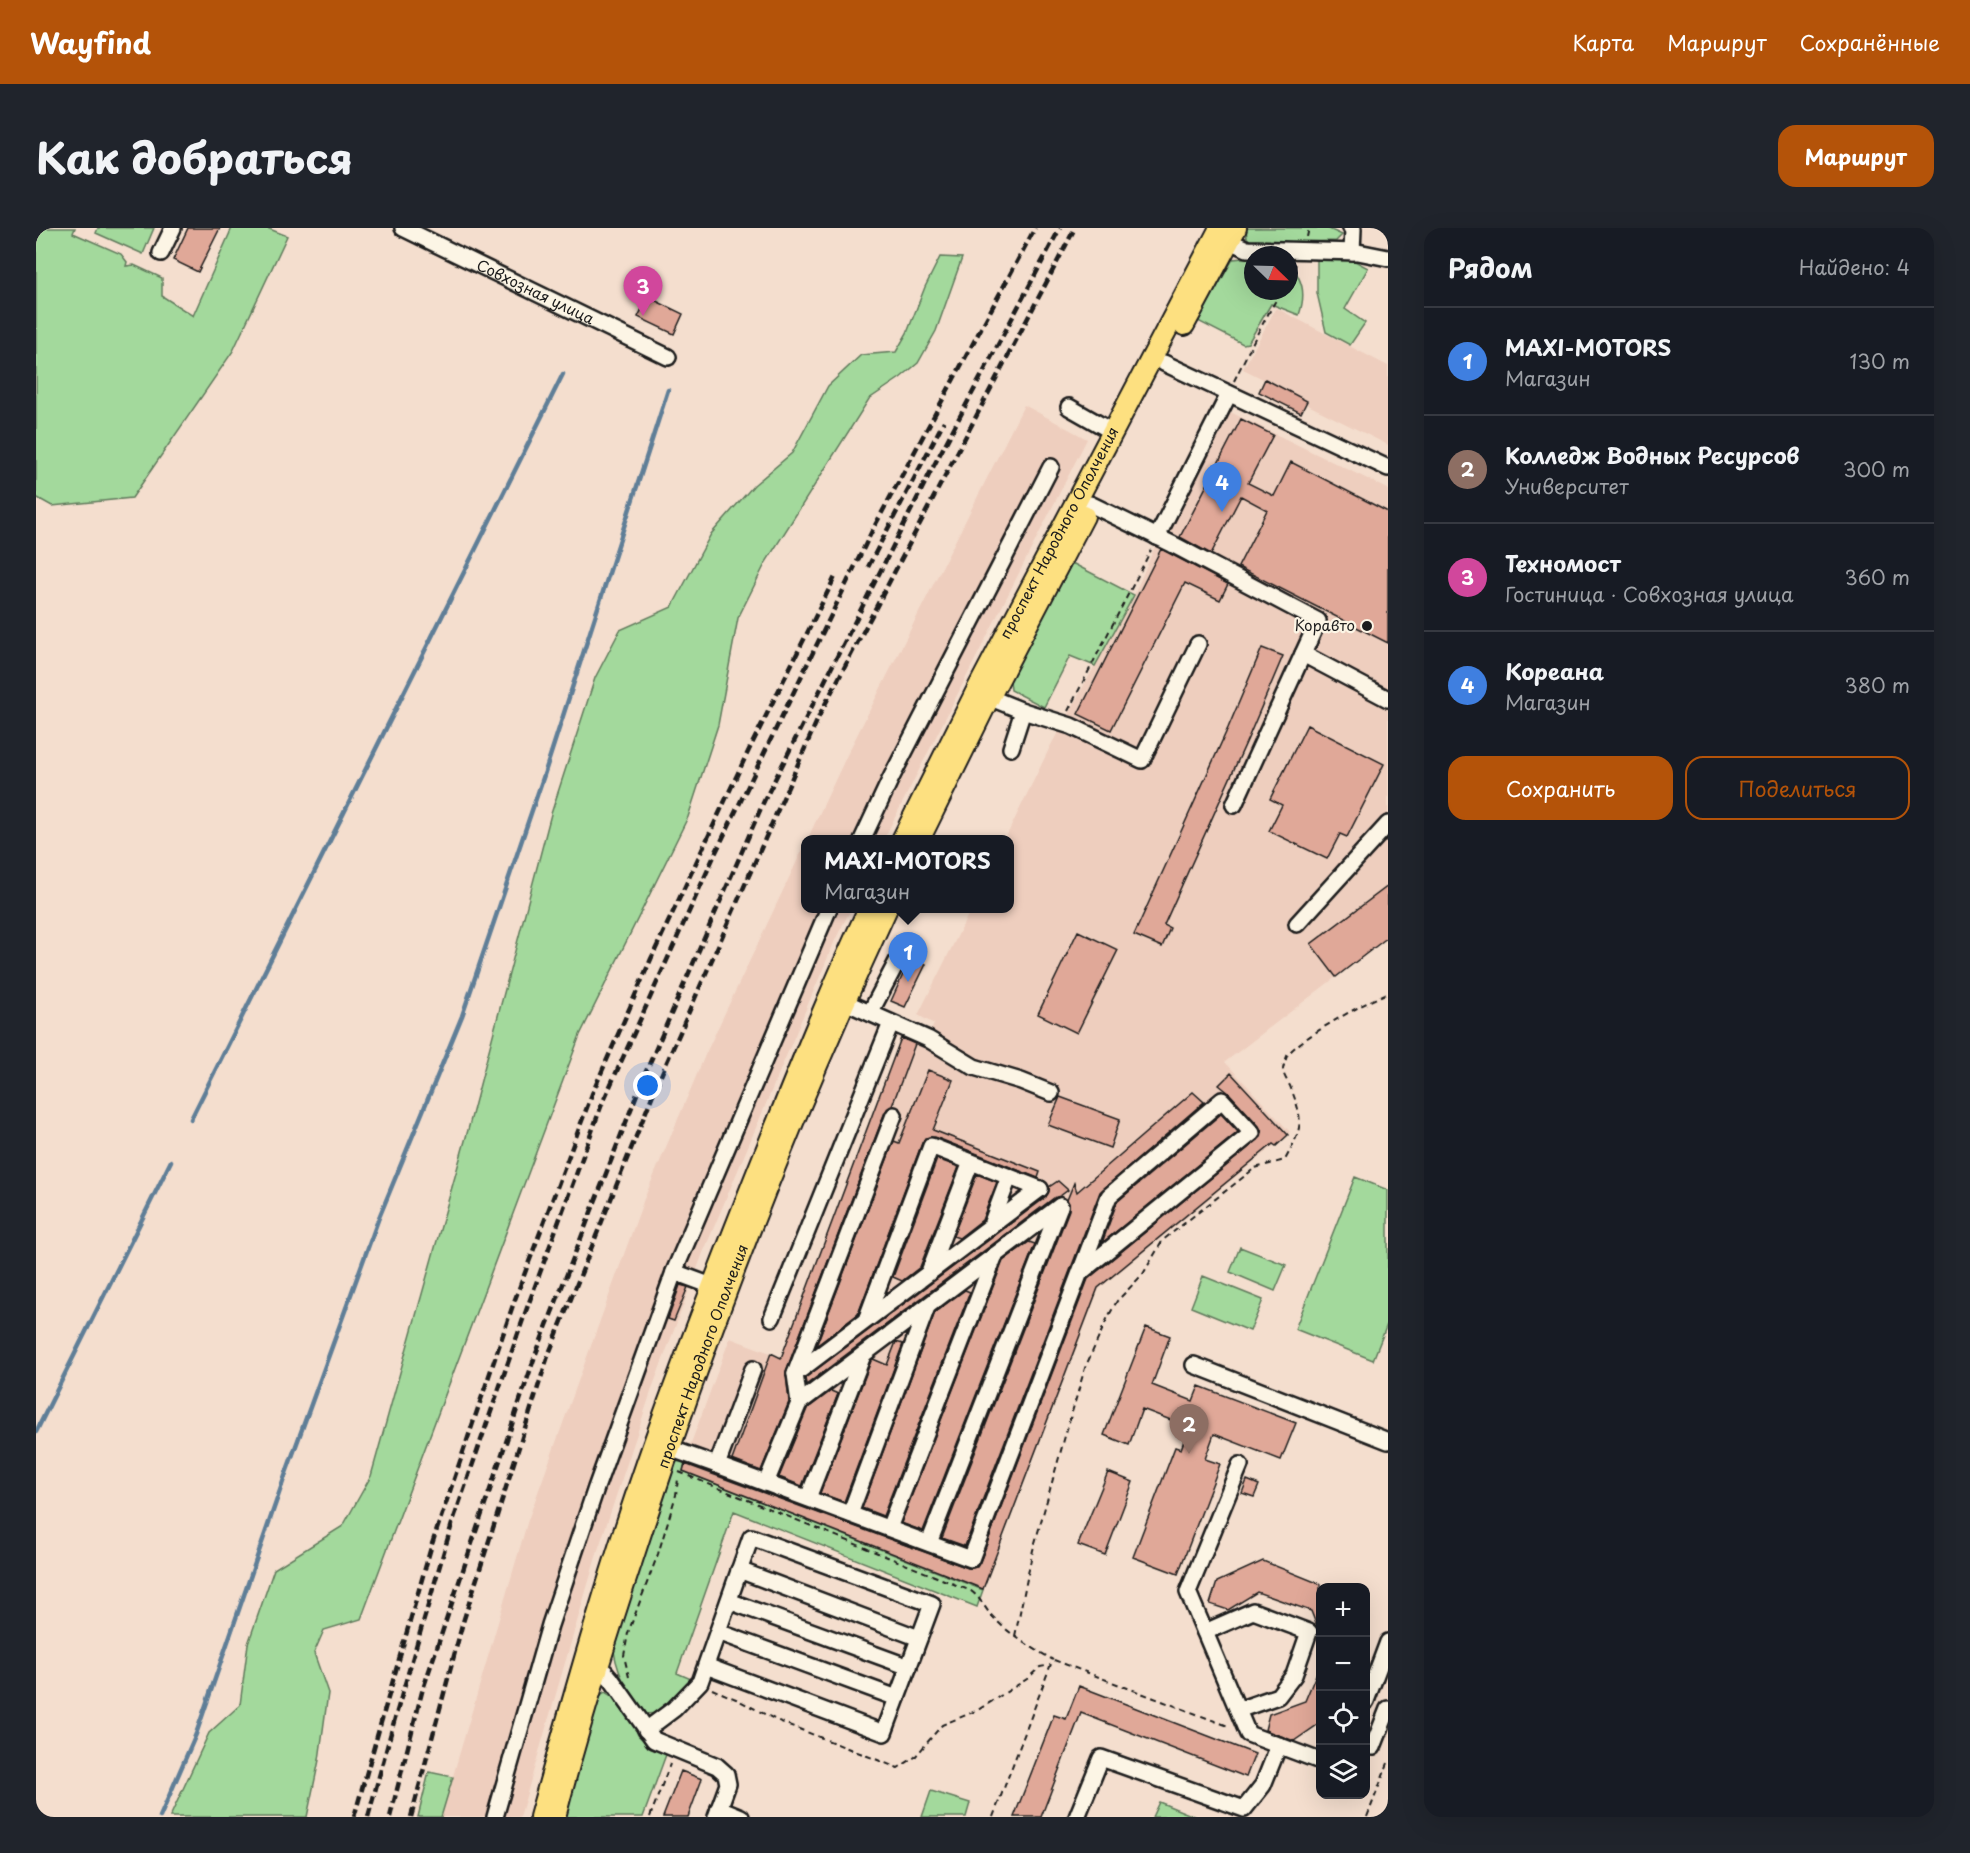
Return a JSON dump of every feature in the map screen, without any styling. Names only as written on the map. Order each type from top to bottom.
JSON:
[{"type":"main road","name":"проспект Народного Ополчения","points":[[905,835],[1090,504],[1164,363],[1228,232]]},
{"type":"main road","name":"проспект Народного Ополчения","points":[[922,835],[983,695],[1113,432],[1228,232]]},
{"type":"main road","name":"проспект Народного Ополчения","points":[[540,1817],[582,1664],[654,1442],[712,1286],[772,1135],[867,913]]},
{"type":"main road","name":"проспект Народного Ополчения","points":[[555,1817],[597,1669],[669,1448],[734,1272],[844,1002],[885,913]]},
{"type":"street","points":[[161,253],[173,228]]},
{"type":"street","name":"Совхозная улица","points":[[403,228],[668,357]]},
{"type":"street","points":[[1351,228],[1353,229],[1352,252]]},
{"type":"street","points":[[1228,232],[1247,249],[1352,252],[1388,258]]},
{"type":"street","points":[[1164,363],[1388,468]]},
{"type":"street","points":[[1157,537],[1229,394]]},
{"type":"street","points":[[1069,407],[1113,432]]},
{"type":"street","points":[[864,835],[891,778],[1051,466]]},
{"type":"street","points":[[1090,504],[1318,621],[1234,805]]},
{"type":"street","points":[[983,695],[1061,723],[1142,760],[1198,645]]},
{"type":"street","points":[[1303,654],[1388,699]]},
{"type":"street","points":[[1011,748],[1023,711]]},
{"type":"street","points":[[1297,924],[1388,824]]},
{"type":"street","points":[[495,1817],[553,1615],[674,1272],[827,913]]},
{"type":"street","points":[[870,1013],[900,956]]},
{"type":"street","points":[[844,1002],[928,1039],[974,1067],[1051,1093]]},
{"type":"street","points":[[772,1318],[891,1023]]},
{"type":"street","points":[[669,1448],[971,1559],[1109,1196],[1222,1100],[1252,1133],[1080,1273]]},
{"type":"street","points":[[766,1483],[799,1403],[795,1374],[894,1116]]},
{"type":"street","points":[[795,1374],[1040,1189],[931,1146],[866,1320]]},
{"type":"street","points":[[929,1272],[971,1162]]},
{"type":"street","points":[[991,1226],[1009,1177]]},
{"type":"street","points":[[799,1403],[1060,1206],[929,1543]]},
{"type":"street","points":[[889,1528],[995,1255]]},
{"type":"street","points":[[674,1272],[712,1286]]},
{"type":"street","points":[[850,1514],[927,1307]]},
{"type":"street","points":[[808,1498],[863,1355]]},
{"type":"street","points":[[1194,1365],[1388,1441]]},
{"type":"street","points":[[717,1465],[753,1369]]},
{"type":"street","points":[[1240,1465],[1188,1592],[1248,1734],[1316,1759]]},
{"type":"street","points":[[646,1730],[674,1709],[699,1684],[752,1537],[932,1604],[884,1733],[706,1666]]},
{"type":"street","points":[[739,1570],[919,1638]]},
{"type":"street","points":[[729,1601],[909,1667]]},
{"type":"street","points":[[1205,1632],[1253,1611],[1309,1632],[1294,1675],[1278,1696],[1238,1710]]},
{"type":"street","points":[[718,1632],[897,1698]]},
{"type":"street","points":[[1370,1693],[1382,1674],[1388,1642]]},
{"type":"street","points":[[597,1669],[605,1672],[611,1679],[654,1740],[717,1766],[726,1774],[728,1784],[718,1813],[741,1817]]},
{"type":"street","points":[[1376,1748],[1388,1709]]},
{"type":"street","points":[[1077,1817],[1101,1758],[1244,1809],[1263,1785],[1279,1745]]},
{"type":"path","points":[[1229,394],[1252,344],[1276,300]]},
{"type":"path","points":[[1061,723],[1157,537]]},
{"type":"path","points":[[1015,1636],[1033,1550],[1085,1368],[1117,1301],[1143,1274],[1163,1240],[1255,1168],[1285,1160],[1298,1134],[1301,1121],[1283,1070],[1287,1055],[1323,1029],[1388,993]]},
{"type":"path","points":[[632,1685],[624,1656],[628,1633],[658,1554],[676,1495],[679,1472],[971,1591],[980,1597],[995,1620],[1015,1636],[1053,1660],[1248,1734]]},
{"type":"path","points":[[993,1817],[1053,1660]]},
{"type":"path","points":[[650,1817],[676,1749]]},
{"type":"path","points":[[1367,1817],[1388,1763]]},
{"type":"path","points":[[36,1812],[44,1817]]},
{"type":"shaded area","points":[[1276,308],[1388,366],[1388,445],[1243,369]]},
{"type":"shaded area","points":[[1024,405],[1087,439],[886,835],[809,835],[847,755]]},
{"type":"shaded area","points":[[1216,405],[1388,489],[1388,937],[1225,1062],[1290,1132],[1099,1289],[983,1590],[683,1471],[687,1454],[730,1338],[781,1357],[901,1038],[924,1047],[934,1024],[918,1015],[969,913],[1014,913],[1014,835],[1007,835],[1052,743],[1134,595]]},
{"type":"shaded area","points":[[801,853],[801,913],[849,913],[836,938],[703,1253],[653,1386],[598,1550],[520,1817],[441,1817],[528,1520],[644,1199],[706,1053]]},
{"type":"green space","points":[[36,228],[75,228],[73,233],[121,254],[127,262],[126,266],[134,265],[162,278],[162,296],[193,316],[232,228],[267,228],[287,236],[233,351],[132,498],[52,506],[36,497]]},
{"type":"green space","points":[[98,228],[154,228],[143,254],[96,233]]},
{"type":"green space","points":[[1246,228],[1327,228],[1342,235],[1336,241],[1254,243],[1247,238]]},
{"type":"green space","points":[[1333,255],[1353,260],[1368,268],[1345,309],[1365,323],[1350,345],[1326,332],[1317,293],[1317,259]]},
{"type":"green space","points":[[940,257],[962,258],[936,331],[918,363],[869,399],[766,562],[738,618],[718,725],[688,817],[580,1035],[361,1619],[324,1630],[314,1653],[328,1693],[319,1760],[307,1817],[170,1817],[209,1733],[240,1705],[248,1644],[274,1569],[343,1526],[371,1476],[468,1130],[551,814],[595,678],[620,630],[672,607],[711,534],[754,485],[792,453],[828,386],[861,355],[896,352],[907,333],[925,287]]},
{"type":"green space","points":[[1244,258],[1244,300],[1298,300],[1298,276],[1303,293],[1299,315],[1271,304],[1248,343],[1243,344],[1198,321],[1233,259]]},
{"type":"green space","points":[[1072,563],[1134,595],[1095,666],[1070,656],[1044,707],[1011,690],[1010,679]]},
{"type":"green space","points":[[1355,1177],[1388,1190],[1388,1322],[1373,1360],[1295,1329]]},
{"type":"green space","points":[[1240,1247],[1286,1265],[1275,1291],[1230,1272]]},
{"type":"green space","points":[[1203,1276],[1263,1300],[1250,1331],[1191,1307]]},
{"type":"green space","points":[[685,1461],[683,1471],[983,1590],[977,1607],[734,1511],[677,1673],[691,1679],[664,1708],[650,1714],[643,1713],[632,1698],[623,1679],[616,1660],[614,1642],[675,1462]]},
{"type":"green space","points":[[605,1692],[615,1698],[667,1752],[643,1817],[564,1817],[597,1697]]},
{"type":"green space","points":[[429,1772],[453,1777],[441,1817],[418,1817]]},
{"type":"green space","points":[[931,1791],[970,1803],[966,1817],[922,1817]]},
{"type":"green space","points":[[1159,1802],[1196,1817],[1152,1817]]},
{"type":"building","points":[[188,228],[220,228],[198,272],[173,260]]},
{"type":"building","points":[[648,297],[683,314],[674,334],[638,317]]},
{"type":"building","points":[[1265,379],[1307,401],[1301,413],[1259,392]]},
{"type":"building","points":[[1241,419],[1273,435],[1248,483],[1274,496],[1291,462],[1388,512],[1388,643],[1238,567],[1267,510],[1241,496],[1211,554],[1180,537]]},
{"type":"building","points":[[1161,549],[1228,584],[1220,600],[1185,583],[1111,730],[1078,714]]},
{"type":"building","points":[[1262,648],[1283,656],[1164,925],[1170,928],[1162,947],[1134,935]]},
{"type":"building","points":[[1307,725],[1384,764],[1347,837],[1340,834],[1327,859],[1269,831],[1282,805],[1270,799]]},
{"type":"building","points":[[1388,886],[1388,937],[1336,977],[1311,944]]},
{"type":"building","points":[[1078,931],[1118,950],[1077,1033],[1038,1014]]},
{"type":"building","points":[[911,957],[926,964],[905,1007],[891,1001]]},
{"type":"building","points":[[901,1038],[915,1044],[892,1106],[885,1112],[786,1371],[789,1402],[761,1471],[732,1460],[771,1353],[781,1358]]},
{"type":"building","points":[[928,1070],[953,1080],[933,1130],[1040,1172],[1038,1178],[935,1137],[925,1138],[858,1314],[816,1346],[894,1141],[899,1143]]},
{"type":"building","points":[[1231,1073],[1288,1135],[1276,1146],[1273,1144],[1098,1288],[983,1589],[683,1471],[685,1464],[968,1568],[977,1567],[1088,1279],[1261,1137],[1262,1132],[1259,1126],[1219,1085]]},
{"type":"building","points":[[1193,1092],[1204,1102],[1100,1192],[965,1546],[942,1538],[1069,1210],[1067,1200],[1074,1183],[1077,1192]]},
{"type":"building","points":[[1060,1097],[1120,1119],[1110,1148],[1048,1125]]},
{"type":"building","points":[[1221,1114],[1238,1132],[1102,1243],[1117,1202]]},
{"type":"building","points":[[937,1159],[959,1167],[920,1267],[902,1281],[893,1277]]},
{"type":"building","points":[[977,1174],[997,1182],[982,1220],[959,1238],[953,1236]]},
{"type":"building","points":[[1058,1181],[1068,1190],[1054,1198],[806,1385],[805,1378],[1046,1197],[1049,1187]]},
{"type":"building","points":[[1029,1242],[1035,1244],[923,1531],[901,1523],[1003,1261]]},
{"type":"building","points":[[680,1285],[688,1287],[674,1321],[668,1319]]},
{"type":"building","points":[[965,1290],[970,1292],[883,1516],[862,1508],[935,1312]]},
{"type":"building","points":[[1146,1327],[1170,1336],[1152,1385],[1193,1401],[1199,1386],[1296,1423],[1281,1460],[1214,1434],[1205,1459],[1220,1464],[1178,1574],[1133,1557],[1175,1447],[1181,1449],[1189,1427],[1142,1409],[1129,1445],[1104,1435]]},
{"type":"building","points":[[896,1342],[903,1344],[844,1502],[820,1493],[871,1361],[873,1359],[887,1365]]},
{"type":"building","points":[[831,1391],[838,1394],[802,1486],[779,1477],[807,1409]]},
{"type":"building","points":[[1108,1472],[1133,1482],[1105,1555],[1078,1545]]},
{"type":"building","points":[[1247,1480],[1259,1485],[1254,1497],[1242,1493]]},
{"type":"building","points":[[1263,1561],[1318,1583],[1316,1624],[1311,1611],[1257,1592],[1228,1610],[1210,1604],[1217,1582]]},
{"type":"building","points":[[1316,1675],[1316,1726],[1294,1741],[1265,1730],[1269,1714],[1305,1701]]},
{"type":"building","points":[[1079,1686],[1255,1754],[1246,1777],[1081,1713],[1041,1817],[1014,1817],[1054,1715],[1066,1719]]},
{"type":"building","points":[[681,1771],[702,1779],[688,1817],[663,1817]]},
{"type":"waterway","points":[[191,1119],[563,374]]},
{"type":"waterway","points":[[160,1817],[196,1734],[285,1476],[378,1220],[462,1016],[544,775],[668,390]]},
{"type":"waterway","points":[[36,1432],[171,1161]]},
{"type":"railway","points":[[368,1817],[452,1524],[527,1308],[602,1104],[715,854],[872,531],[1035,228]]},
{"type":"railway","points":[[390,1817],[422,1692],[535,1356],[644,1076],[764,801],[932,469],[1060,228]]},
{"type":"railway","points":[[411,1817],[463,1622],[548,1356],[655,1089],[820,714],[1075,228]]},
{"type":"railway","points":[[868,567],[944,421]]},
{"type":"railway","points":[[354,1817],[432,1544],[514,1302],[592,1094],[651,959],[745,758],[836,575]]},
{"type":"place","name":"Техномост","points":[[643,316]]},
{"type":"place","name":"Кореана","points":[[1222,512]]},
{"type":"place","name":"Коравто","points":[[1367,626]]},
{"type":"place","name":"MAXI-MOTORS","points":[[908,982]]},
{"type":"place","name":"Колледж Водных Ресурсов","points":[[1189,1454]]}]
